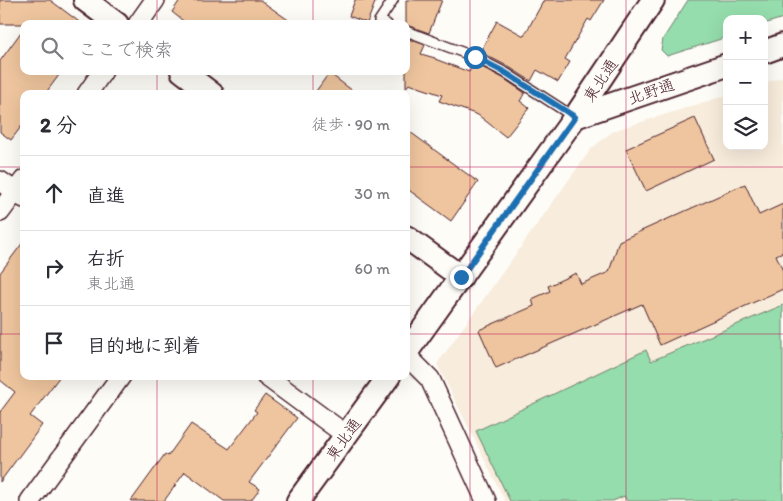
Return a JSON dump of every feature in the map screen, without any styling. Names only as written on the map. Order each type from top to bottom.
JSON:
[{"type":"street","points":[[85,0],[112,20]]},
{"type":"street","points":[[141,20],[155,0]]},
{"type":"street","name":"東北通","points":[[410,348],[575,117],[651,1]]},
{"type":"street","points":[[768,51],[783,45]]},
{"type":"street","name":"北野通","points":[[575,117],[723,66]]},
{"type":"street","points":[[90,90],[101,75]]},
{"type":"street","points":[[187,75],[207,90]]},
{"type":"street","points":[[0,180],[20,190]]},
{"type":"street","points":[[0,212],[20,191]]},
{"type":"street","points":[[410,239],[461,277]]},
{"type":"street","points":[[410,358],[430,379],[486,501]]},
{"type":"street","points":[[30,501],[119,380]]},
{"type":"street","points":[[271,380],[346,435]]},
{"type":"street","name":"東北通","points":[[298,501],[386,380]]},
{"type":"lane","points":[[380,20],[394,0]]},
{"type":"lane","points":[[410,33],[475,57],[506,73],[575,117]]},
{"type":"shaded area","points":[[783,77],[783,501],[505,501],[437,364],[591,149],[613,131],[723,96],[723,150],[768,150],[768,82]]},
{"type":"green space","points":[[688,0],[783,0],[783,18],[768,23],[768,15],[723,15],[723,38],[667,56],[661,50],[663,39]]},
{"type":"green space","points":[[783,305],[783,501],[627,501],[624,496],[613,501],[510,501],[476,431],[646,350],[651,361]]},
{"type":"building","points":[[0,0],[50,0],[77,20],[20,20],[20,24],[0,24]]},
{"type":"building","points":[[180,0],[260,0],[288,20],[182,20],[172,12]]},
{"type":"building","points":[[355,0],[376,0],[368,20],[359,20],[349,16]]},
{"type":"building","points":[[406,0],[442,0],[429,33],[410,26],[410,20],[406,20]]},
{"type":"building","points":[[544,0],[604,0],[591,21],[588,19],[565,59],[570,62],[558,82],[537,70],[531,81],[480,52],[497,21],[524,36]]},
{"type":"building","points":[[20,34],[20,75],[59,75],[48,90],[20,90],[20,128],[11,140],[0,132],[0,61]]},
{"type":"building","points":[[410,39],[425,45],[421,54],[469,72],[474,63],[503,78],[525,93],[520,101],[529,108],[506,137],[478,115],[439,101],[442,95],[409,84],[406,88],[406,75],[410,75]]},
{"type":"building","points":[[328,75],[332,75],[352,90],[317,90]]},
{"type":"building","points":[[695,118],[714,159],[646,191],[626,149]]},
{"type":"building","points":[[410,132],[478,182],[451,221],[410,191]]},
{"type":"building","points":[[745,184],[759,215],[783,204],[783,252],[776,255],[783,271],[783,289],[660,345],[642,304],[496,368],[479,330],[534,306],[532,299],[550,291],[548,286],[576,273],[581,284],[609,272],[619,241]]},
{"type":"building","points":[[20,246],[20,380],[57,380],[30,416],[42,425],[0,482],[0,412],[15,392],[0,380],[0,273]]},
{"type":"building","points":[[265,395],[297,418],[249,482],[260,489],[251,501],[224,501],[185,472],[164,501],[131,501],[165,454],[168,456],[191,424],[229,449],[257,412],[254,410]]},
{"type":"route","points":[[461,277],[575,117],[506,73],[475,57]]}]
